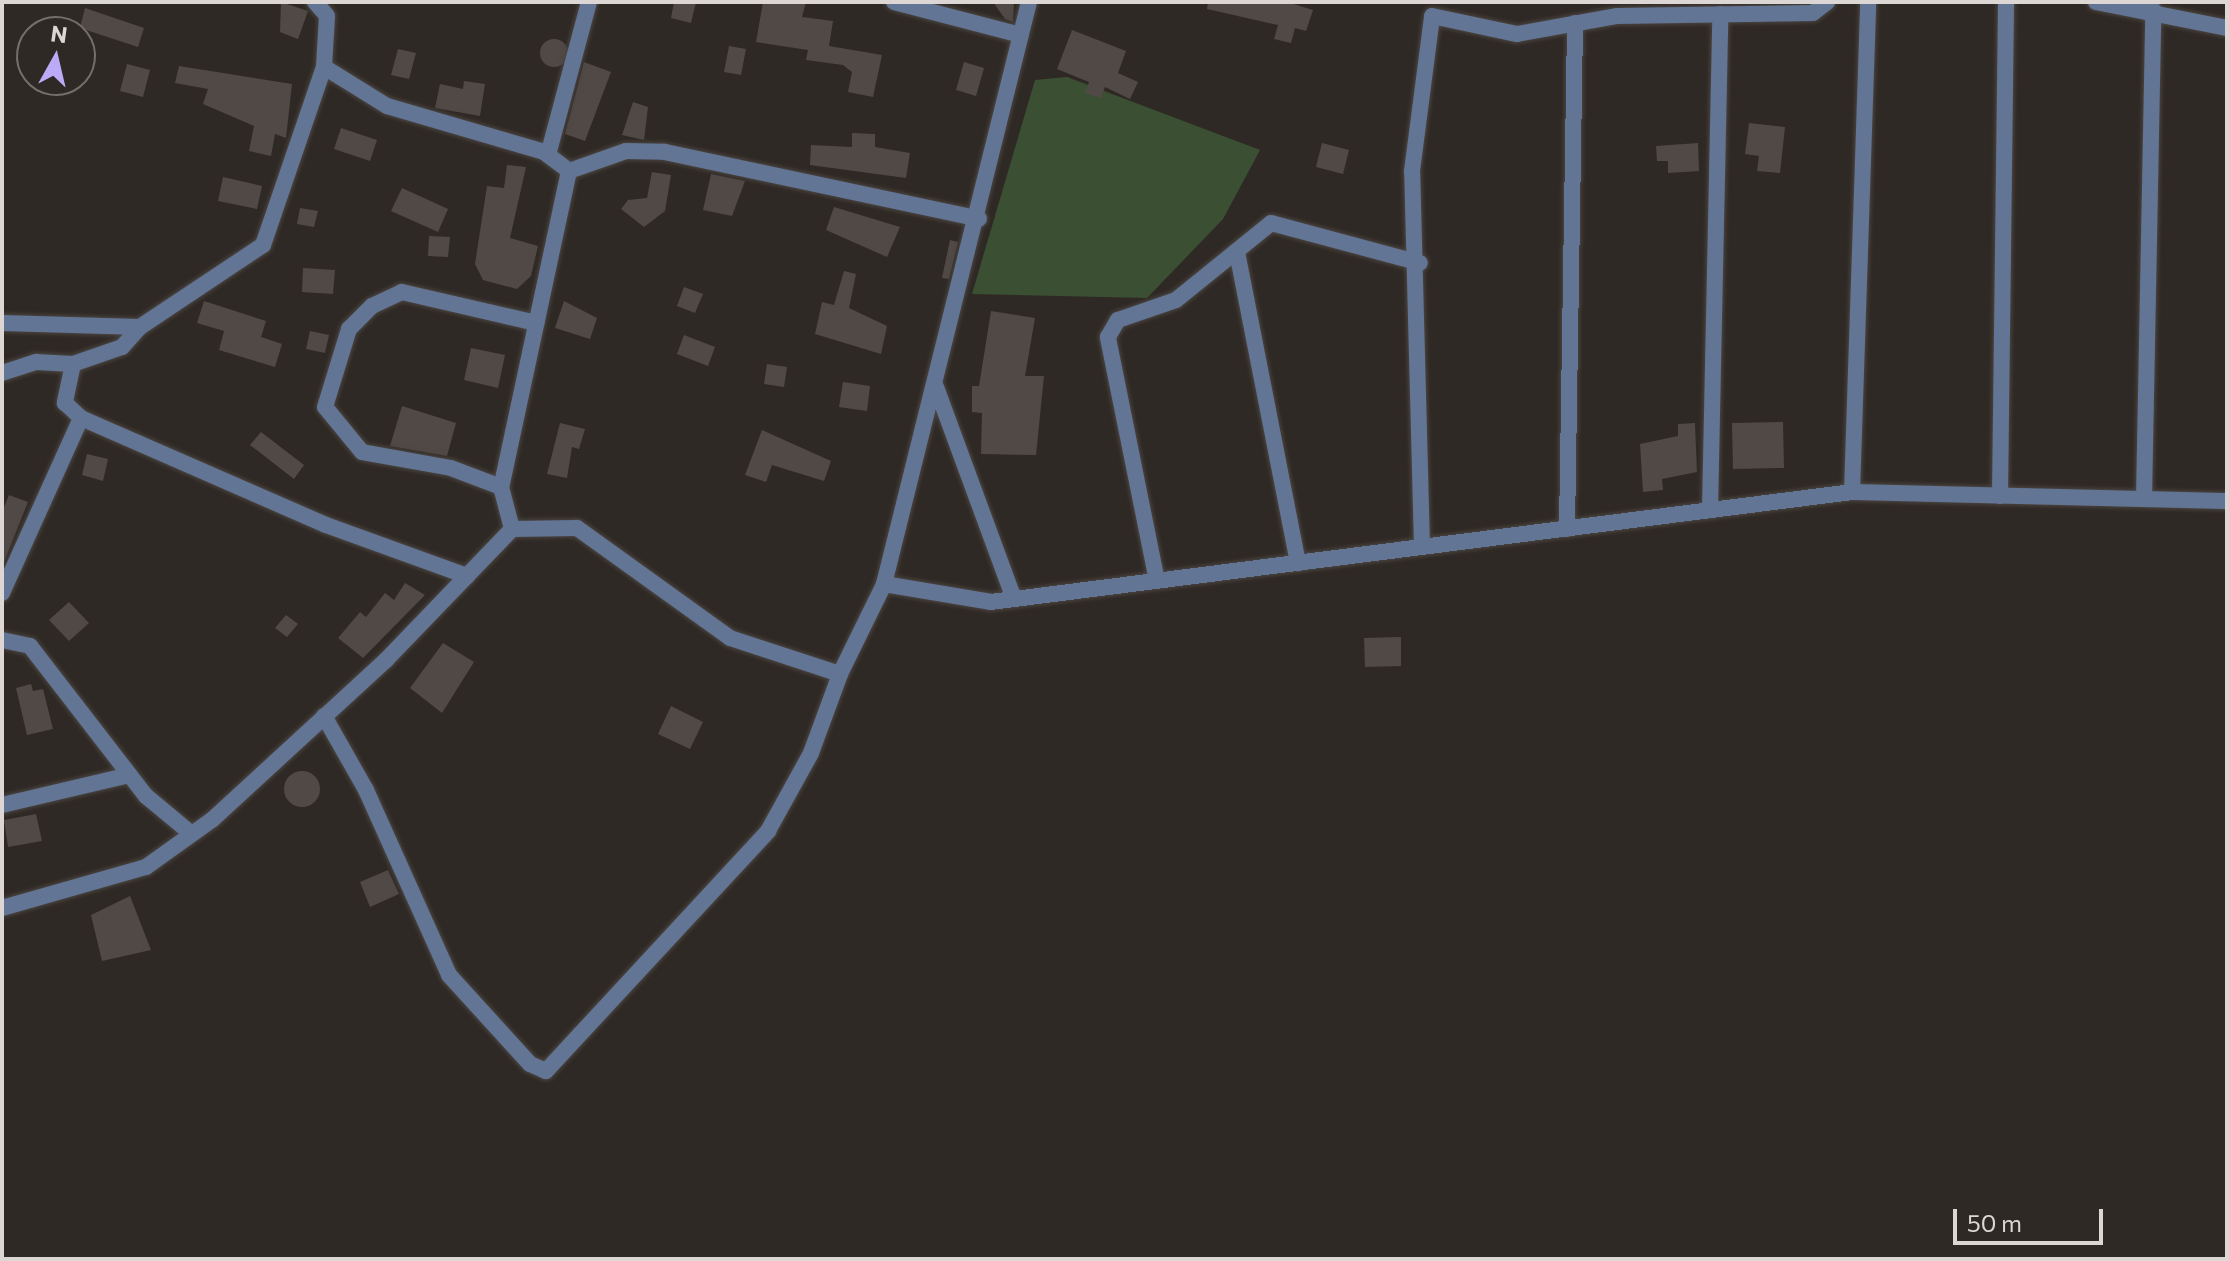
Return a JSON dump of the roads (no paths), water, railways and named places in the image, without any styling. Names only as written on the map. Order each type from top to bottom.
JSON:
[{"type":"street","points":[[2,373],[36,362],[73,364],[122,347],[140,327],[263,245],[324,67],[327,16],[315,2]]},
{"type":"street","points":[[548,155],[589,2]]},
{"type":"street","points":[[894,2],[1021,35]]},
{"type":"street","points":[[324,716],[366,790],[449,975],[530,1064],[546,1071],[768,831],[811,753],[840,674],[884,584],[979,219],[1029,2]]},
{"type":"street","points":[[1422,547],[1420,263],[1412,171],[1432,16],[1517,34],[1575,23],[1720,14],[1813,13],[1827,2]]},
{"type":"street","points":[[1852,492],[1868,2]]},
{"type":"street","points":[[2000,496],[2006,2]]},
{"type":"street","points":[[2096,2],[2153,10],[2227,28]]},
{"type":"street","points":[[2144,499],[2153,10]]},
{"type":"street","points":[[1710,510],[1720,14]]},
{"type":"street","points":[[1567,529],[1575,23]]},
{"type":"street","points":[[324,67],[387,106],[548,155],[569,171]]},
{"type":"street","points":[[569,171],[626,151],[665,152],[979,219]]},
{"type":"street","points":[[512,529],[501,487],[569,171]]},
{"type":"street","points":[[1157,581],[1108,337],[1118,320],[1176,300],[1271,223],[1420,263]]},
{"type":"street","points":[[1237,252],[1298,563]]},
{"type":"street","points":[[501,487],[451,468],[362,452],[325,407],[349,329],[372,306],[402,292],[536,323]]},
{"type":"street","points":[[2,323],[140,327]]},
{"type":"street","points":[[73,364],[65,403],[81,418],[326,525],[467,576]]},
{"type":"street","points":[[936,387],[1014,599]]},
{"type":"street","points":[[2,593],[81,418]]},
{"type":"street","points":[[884,584],[1014,599],[1852,492],[2227,501]]},
{"type":"street","points":[[2,908],[146,867],[188,831],[213,819],[324,716],[512,529],[577,528],[730,638],[840,674]]},
{"type":"street","points":[[2,640],[30,646],[130,775],[188,831]]},
{"type":"street","points":[[2,805],[130,775]]}]
